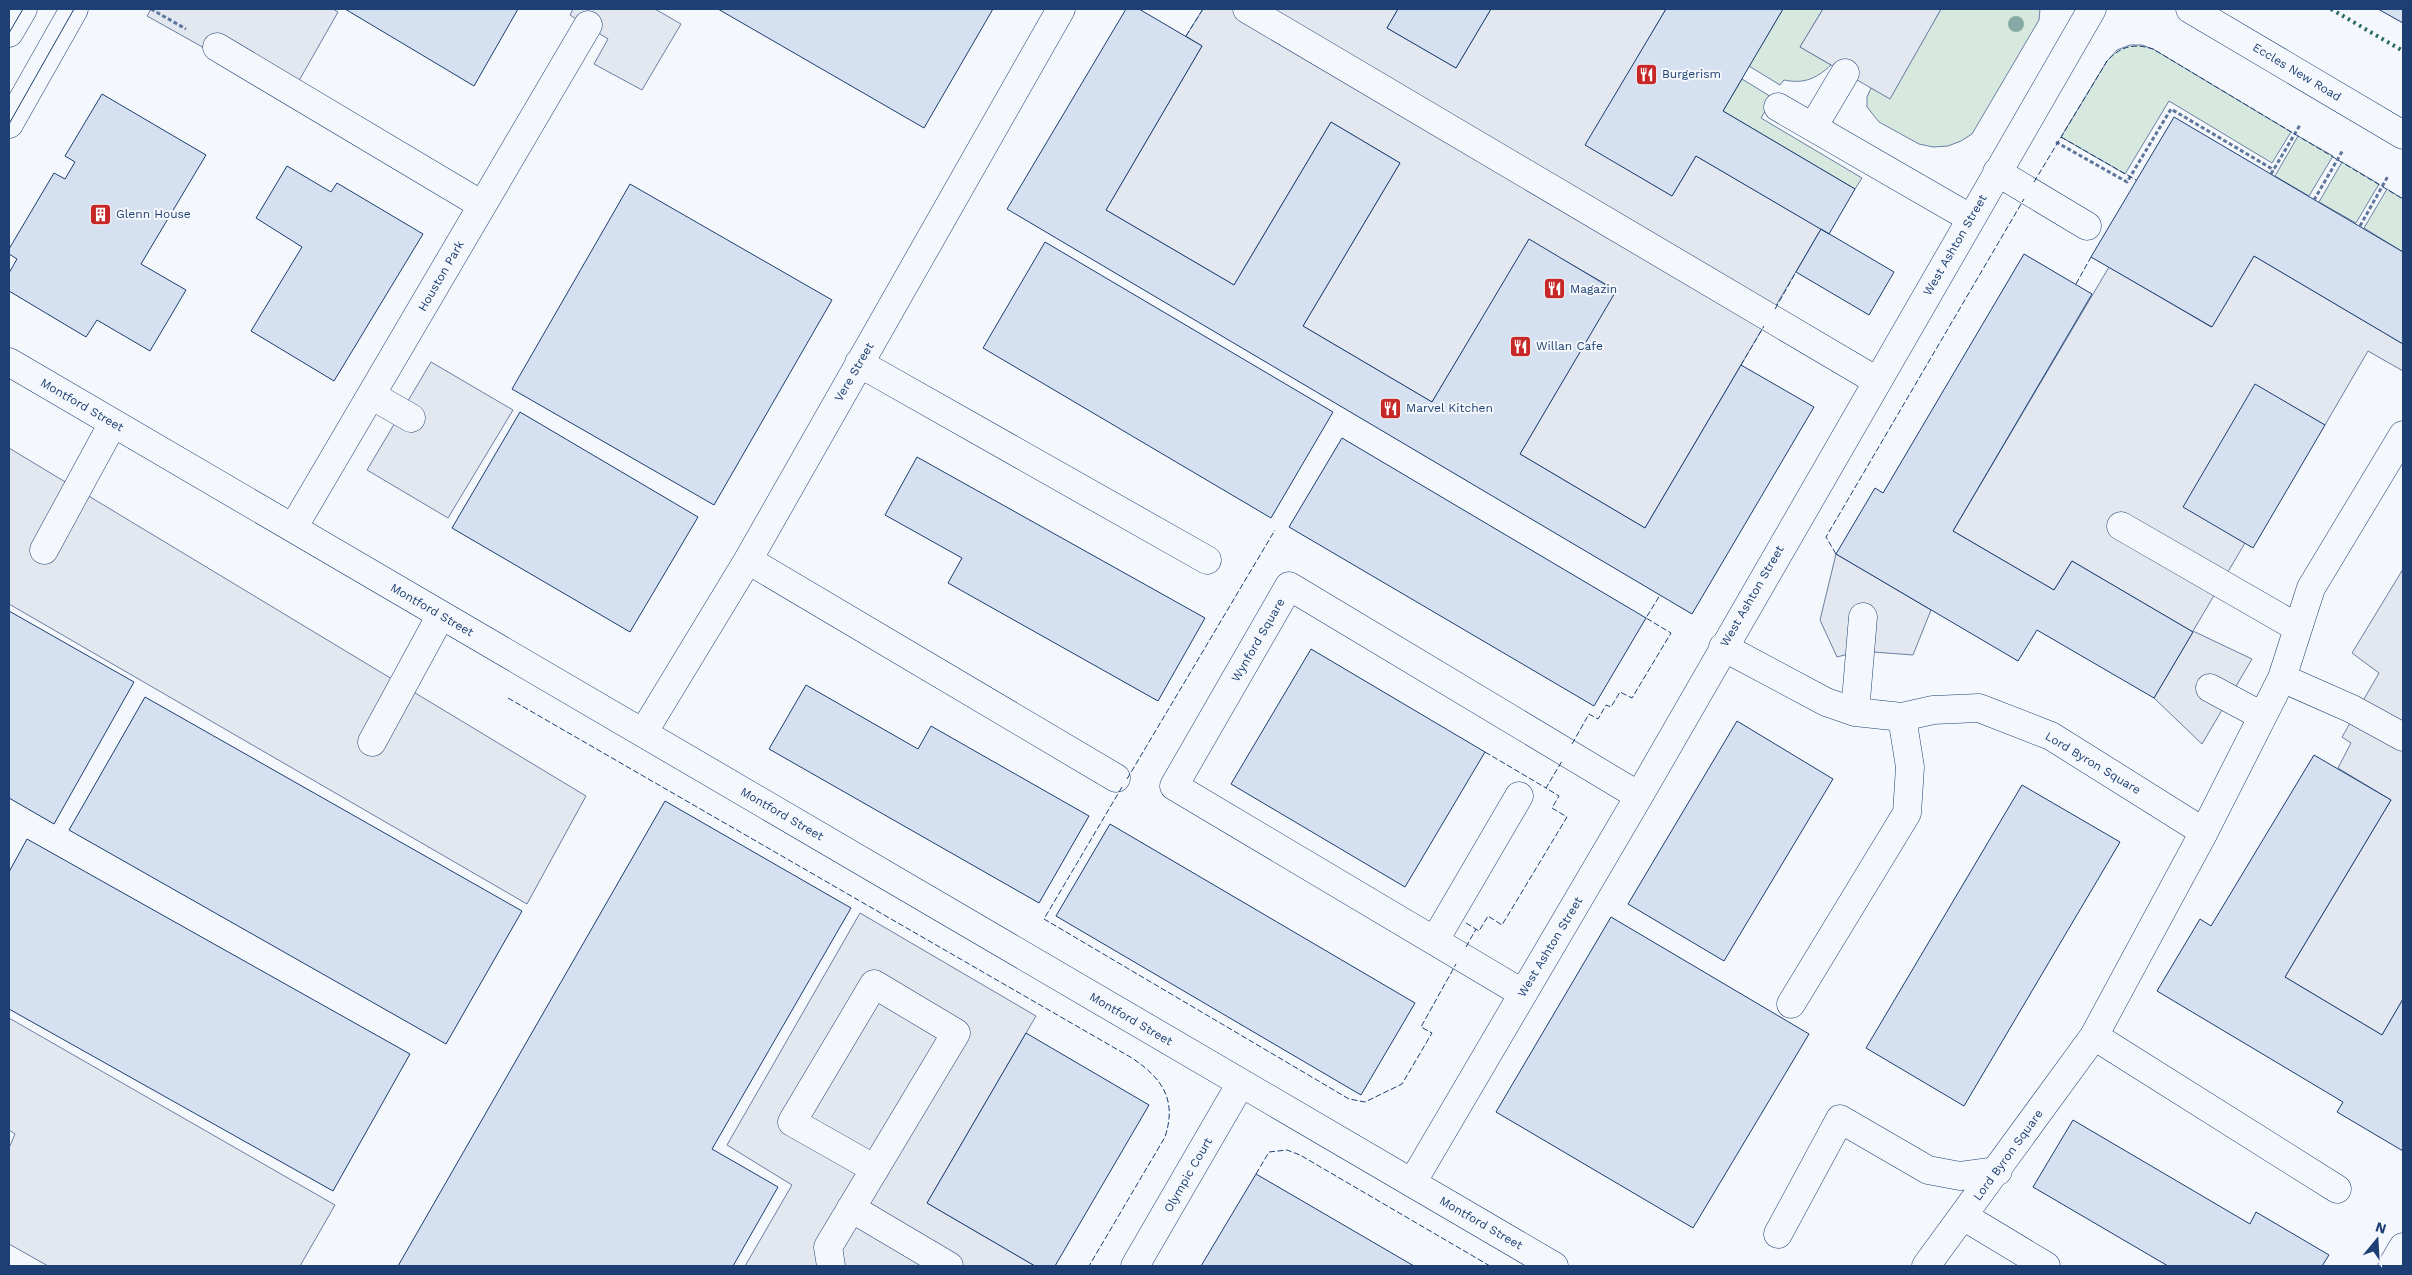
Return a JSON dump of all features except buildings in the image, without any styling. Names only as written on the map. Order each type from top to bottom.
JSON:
[{"type":"street","points":[[9,34],[23,9]]},
{"type":"street","points":[[9,124],[74,9]]},
{"type":"street","name":"Vere Street","points":[[643,733],[748,560],[1060,9]]},
{"type":"street","points":[[1247,9],[1877,381]]},
{"type":"street","name":"West Ashton Street","points":[[1412,1183],[1522,992],[1639,796],[2092,9]]},
{"type":"street","name":"Eccles New Road","points":[[2190,9],[2403,135]]},
{"type":"street","name":"Houston Park","points":[[293,528],[588,25]]},
{"type":"street","points":[[217,47],[482,205]]},
{"type":"street","points":[[1813,127],[1845,73]]},
{"type":"street","points":[[1778,107],[1970,218]]},
{"type":"street","points":[[1997,172],[2087,226]]},
{"type":"street","name":"Montford Street","points":[[9,362],[1554,1266]]},
{"type":"street","points":[[859,362],[1207,560]]},
{"type":"street","points":[[371,395],[411,418]]},
{"type":"street","points":[[44,550],[113,423]]},
{"type":"street","name":"Lord Byron Square","points":[[1926,1266],[1998,1171],[2094,1036],[2204,832],[2282,678],[2311,588],[2403,435]]},
{"type":"street","points":[[2121,526],[2298,628]]},
{"type":"street","points":[[748,560],[1116,778]]},
{"type":"street","name":"Wynford Square","points":[[1522,992],[1174,786],[1289,586],[1639,796]]},
{"type":"street","points":[[372,742],[441,615]]},
{"type":"street","points":[[1855,712],[1864,617]]},
{"type":"street","name":"Lord Byron Square","points":[[1723,648],[1826,702],[1855,712],[1902,717],[1932,710],[1979,708],[1988,711],[2051,736],[2204,832]]},
{"type":"street","points":[[2282,678],[2352,709],[2403,737]]},
{"type":"street","points":[[2210,688],[2262,716]]},
{"type":"street","points":[[1791,1004],[1906,813],[1910,767],[1902,717]]},
{"type":"street","points":[[1435,940],[1519,796]]},
{"type":"street","points":[[831,1266],[828,1247],[956,1033],[874,984],[792,1122],[874,1169]]},
{"type":"street","points":[[2094,1036],[2337,1189]]},
{"type":"street","name":"Olympic Court","points":[[1135,1266],[1241,1083]]},
{"type":"street","points":[[1778,1234],[1840,1119],[1928,1170],[1960,1176],[1998,1171]]},
{"type":"street","points":[[851,1208],[949,1266]]},
{"type":"street","points":[[1963,1216],[2046,1266]]},
{"type":"street","points":[[2392,1266],[2403,1247]]},
{"type":"path","points":[[2052,140],[2127,182],[2171,109],[2274,170]]},
{"type":"path","points":[[2271,174],[2300,125]]},
{"type":"path","points":[[2314,200],[2343,150]]},
{"type":"path","points":[[2360,226],[2388,176]]},
{"type":"shaded area","points":[[151,9],[333,9],[338,12],[292,93],[215,54],[147,16]]},
{"type":"shaded area","points":[[573,9],[655,9],[681,24],[642,90],[594,64],[608,39],[570,15]]},
{"type":"shaded area","points":[[1203,9],[1398,9],[1387,28],[1456,68],[1491,9],[1666,9],[1586,145],[1672,196],[1696,156],[1821,229],[1645,528],[1520,454],[1616,290],[1529,240],[1432,402],[1303,326],[1400,163],[1331,122],[1234,285],[1106,210],[1202,46],[1186,36]]},
{"type":"shaded area","points":[[1783,9],[1823,9],[1800,47],[1831,65],[1815,77],[1804,81],[1784,80],[1780,85],[1749,66]]},
{"type":"shaded area","points":[[1823,9],[1941,9],[1890,99],[1800,47]]},
{"type":"shaded area","points":[[1941,9],[2040,9],[2039,20],[1972,134],[1948,146],[1933,147],[1919,144],[1879,122],[1867,107],[1867,97],[1871,88],[1890,98]]},
{"type":"shaded area","points":[[2130,45],[2142,45],[2153,49],[2291,132],[2272,163],[2169,101],[2125,174],[2061,137],[2107,61],[2117,50]]},
{"type":"shaded area","points":[[1742,79],[1773,98],[1761,118],[1862,178],[1855,189],[1723,111]]},
{"type":"shaded area","points":[[2298,136],[2333,156],[2309,196],[2275,176]]},
{"type":"shaded area","points":[[2342,162],[2379,184],[2356,223],[2319,202]]},
{"type":"shaded area","points":[[2387,189],[2403,199],[2403,252],[2364,228]]},
{"type":"shaded area","points":[[2254,256],[2403,344],[2403,371],[2368,351],[2325,425],[2255,385],[2245,543],[2193,631],[2252,659],[2202,744],[2154,698],[2193,632],[2072,561],[2054,590],[1953,531],[2109,267],[2211,327]]},
{"type":"shaded area","points":[[431,362],[513,410],[448,518],[367,470]]},
{"type":"shaded area","points":[[9,448],[586,796],[527,904],[9,604]]},
{"type":"shaded area","points":[[1836,554],[1931,610],[1913,655],[1860,651],[1837,657],[1820,620]]},
{"type":"shaded area","points":[[2403,569],[2403,999],[2382,1035],[2285,977],[2391,800],[2338,768],[2351,743],[2342,737],[2379,673],[2352,653]]},
{"type":"shaded area","points":[[860,913],[1036,1016],[927,1203],[1035,1266],[745,1266],[792,1185],[727,1145]]},
{"type":"shaded area","points":[[9,1018],[335,1205],[300,1266],[48,1266],[9,1244],[9,1148],[15,1134],[9,1130]]},
{"type":"tram line","points":[[9,33],[23,9]]},
{"type":"tram line","points":[[9,124],[74,9]]},
{"type":"hedge","points":[[2331,9],[2403,51]]},
{"type":"fence","points":[[1186,36],[1203,9]]},
{"type":"fence","points":[[2034,182],[2107,61],[2123,49],[2140,46],[2153,49],[2403,199]]},
{"type":"fence","points":[[2061,137],[2136,180]]},
{"type":"fence","points":[[1836,554],[1826,537],[2024,199]]},
{"type":"fence","points":[[2076,284],[2091,257]]},
{"type":"fence","points":[[1775,309],[1796,272]]},
{"type":"fence","points":[[1741,365],[1764,326]]},
{"type":"fence","points":[[1127,779],[1275,530]]},
{"type":"fence","points":[[1572,744],[1589,714],[1598,719],[1606,705],[1611,707],[1620,692],[1632,698],[1671,633],[1646,618],[1660,595]]},
{"type":"fence","points":[[508,698],[1132,1058],[1152,1074],[1165,1092],[1168,1101],[1169,1112],[1165,1137],[1089,1266]]},
{"type":"fence","points":[[1485,752],[1546,788]]},
{"type":"fence","points":[[1466,923],[1479,931],[1488,916],[1502,925],[1567,817],[1552,808],[1559,796],[1546,788],[1562,761]]},
{"type":"fence","points":[[1122,787],[1044,919],[1349,1099],[1365,1102],[1402,1084],[1432,1033],[1421,1027],[1456,964]]},
{"type":"fence","points":[[1466,947],[1476,929]]},
{"type":"fence","points":[[1256,1174],[1269,1152],[1287,1150],[1300,1155],[1490,1266]]},
{"type":"place","name":"Burgerism","points":[[1646,74]]},
{"type":"place","name":"Glenn House","points":[[100,214]]},
{"type":"place","name":"Magazin","points":[[1554,289]]},
{"type":"place","name":"Willan Cafe","points":[[1520,346]]},
{"type":"place","name":"Marvel Kitchen","points":[[1390,408]]}]
